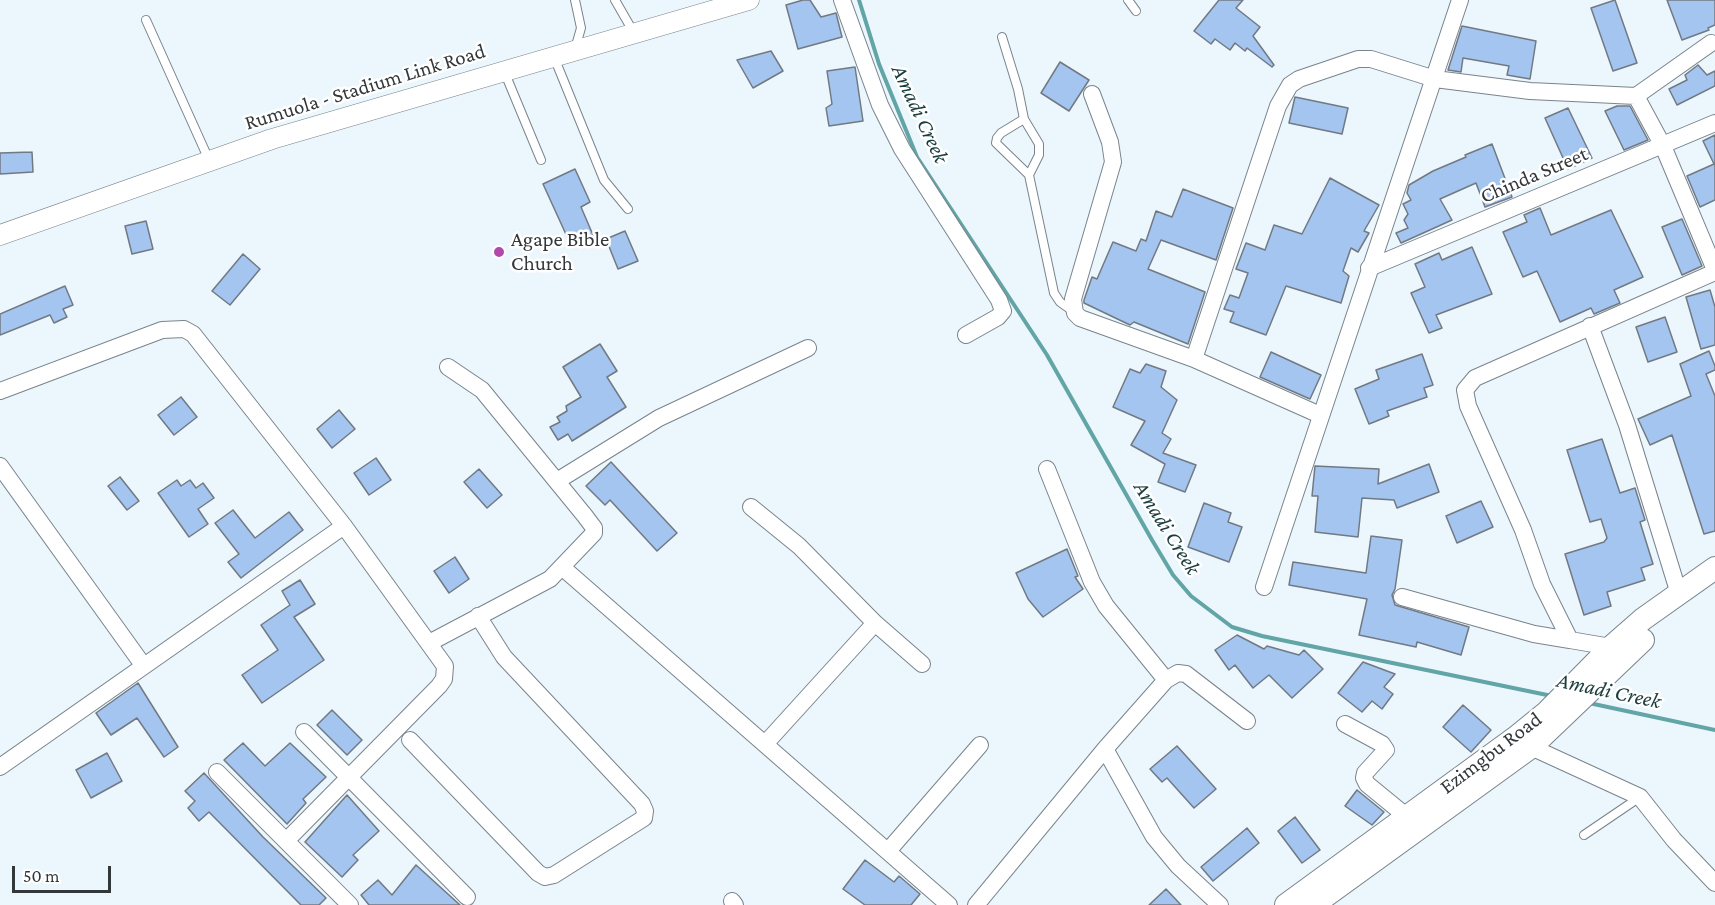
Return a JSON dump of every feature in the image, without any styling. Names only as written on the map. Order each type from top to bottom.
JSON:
[{"type":"main road","name":"Ezimgbu Road","points":[[1313,905],[1531,747],[1555,715],[1591,677],[1611,647],[1715,568]]},
{"type":"main road","name":"Ezimgbu Road","points":[[1591,677],[1715,588]]},
{"type":"main road","name":"Ezimgbu Road","points":[[1286,905],[1515,738],[1555,715]]},
{"type":"street","name":"Rumuola - Stadium Link Road","points":[[0,235],[272,139],[749,0]]},
{"type":"street","points":[[843,0],[880,105],[902,149],[999,300],[1003,310],[998,317],[966,335]]},
{"type":"street","points":[[1264,587],[1460,0]]},
{"type":"street","points":[[1194,359],[1278,106],[1290,85],[1313,73],[1358,59],[1371,59],[1435,79],[1530,91],[1636,96],[1711,43]]},
{"type":"street","points":[[1092,94],[1110,142],[1113,162],[1074,293],[1072,307],[1076,313],[1080,318],[1194,359],[1320,415]]},
{"type":"street","points":[[1570,640],[1542,584],[1523,530],[1468,406],[1466,390],[1475,378],[1715,271],[1663,146],[1636,96]]},
{"type":"street","name":"Chinda Street","points":[[1369,268],[1715,123]]},
{"type":"street","points":[[1590,326],[1627,425],[1679,594]]},
{"type":"street","points":[[0,391],[162,330],[184,329],[193,334],[344,526],[445,666],[444,679],[286,841]]},
{"type":"street","points":[[557,481],[659,418],[808,348]]},
{"type":"street","points":[[429,643],[550,579],[589,541],[594,533],[594,528],[482,390],[448,367]]},
{"type":"street","points":[[0,466],[143,665]]},
{"type":"street","points":[[1047,470],[1092,582],[1106,606],[1166,680]]},
{"type":"street","points":[[751,507],[799,546],[875,623],[922,664]]},
{"type":"street","points":[[0,767],[344,526]]},
{"type":"street","points":[[563,568],[949,905]]},
{"type":"street","points":[[1402,597],[1534,634],[1611,647]]},
{"type":"street","points":[[410,740],[545,877],[554,875],[644,818],[645,811],[642,804],[504,657],[478,616]]},
{"type":"street","points":[[765,744],[875,623]]},
{"type":"street","points":[[976,905],[1105,749],[1166,680],[1178,673],[1186,674],[1246,721]]},
{"type":"street","points":[[1345,724],[1382,744],[1386,750],[1364,778],[1367,784],[1406,816]]},
{"type":"street","points":[[304,732],[466,897]]},
{"type":"street","points":[[888,851],[980,745]]},
{"type":"street","points":[[1531,747],[1640,797],[1674,840],[1715,883]]},
{"type":"street","points":[[1105,749],[1154,837],[1178,866],[1220,905]]},
{"type":"street","points":[[216,772],[347,904]]},
{"type":"lane","points":[[575,0],[581,28],[575,50]]},
{"type":"lane","points":[[615,0],[634,33]]},
{"type":"lane","points":[[1128,0],[1136,11]]},
{"type":"lane","points":[[146,20],[209,160]]},
{"type":"lane","points":[[1002,37],[1018,89],[1023,119],[1040,149],[1029,175]]},
{"type":"lane","points":[[554,56],[604,180],[628,209]]},
{"type":"lane","points":[[504,71],[541,160]]},
{"type":"lane","points":[[1023,119],[997,138],[996,143],[1029,175],[1054,293],[1060,302],[1076,313]]},
{"type":"lane","points":[[1584,835],[1640,797]]},
{"type":"building","points":[[810,0],[821,17],[836,13],[842,37],[798,49],[786,5]]},
{"type":"building","points":[[1219,0],[1243,0],[1236,8],[1260,27],[1253,36],[1274,65],[1272,67],[1247,48],[1245,51],[1235,43],[1230,50],[1215,39],[1211,44],[1194,31]]},
{"type":"building","points":[[1615,0],[1637,63],[1613,71],[1591,8]]},
{"type":"building","points":[[1667,0],[1715,0],[1715,25],[1708,28],[1709,30],[1682,40]]},
{"type":"building","points":[[1462,26],[1536,41],[1530,79],[1507,75],[1509,66],[1463,58],[1461,72],[1448,70]]},
{"type":"building","points":[[771,51],[783,71],[753,88],[737,60]]},
{"type":"building","points":[[1060,62],[1089,80],[1069,111],[1041,93]]},
{"type":"building","points":[[1698,65],[1707,75],[1715,71],[1715,86],[1677,105],[1669,89],[1687,80],[1685,75]]},
{"type":"building","points":[[855,67],[863,121],[829,126],[826,108],[832,104],[827,71]]},
{"type":"building","points":[[1295,97],[1348,108],[1342,134],[1289,123]]},
{"type":"building","points":[[1617,106],[1630,106],[1648,140],[1624,150],[1605,111]]},
{"type":"building","points":[[1568,108],[1592,158],[1568,169],[1545,118]]},
{"type":"building","points":[[1715,135],[1715,200],[1700,207],[1687,176],[1714,164],[1703,141]]},
{"type":"building","points":[[1492,144],[1512,197],[1485,207],[1476,183],[1440,199],[1452,220],[1401,243],[1396,233],[1408,228],[1404,220],[1408,214],[1403,204],[1411,200],[1407,193],[1409,185],[1433,171],[1466,157],[1465,155]]},
{"type":"building","points":[[32,152],[33,172],[0,174],[0,153]]},
{"type":"building","points":[[575,169],[590,202],[581,207],[593,235],[576,243],[574,238],[569,241],[543,184]]},
{"type":"building","points":[[1330,178],[1379,205],[1364,231],[1369,233],[1358,252],[1351,248],[1343,271],[1349,276],[1341,303],[1286,286],[1266,335],[1230,322],[1234,312],[1224,309],[1230,295],[1239,298],[1248,273],[1236,269],[1246,243],[1265,250],[1274,225],[1302,234]]},
{"type":"building","points":[[1183,189],[1233,208],[1216,260],[1161,240],[1148,269],[1205,292],[1188,344],[1134,322],[1130,325],[1084,303],[1092,277],[1097,279],[1113,242],[1136,251],[1141,239],[1146,241],[1156,211],[1172,217]]},
{"type":"building","points":[[1540,208],[1551,235],[1611,210],[1643,277],[1614,290],[1620,303],[1594,314],[1591,308],[1560,322],[1537,271],[1523,277],[1503,232],[1527,222],[1524,215]]},
{"type":"building","points":[[1682,219],[1702,266],[1682,275],[1662,227]]},
{"type":"building","points":[[146,221],[153,249],[132,254],[125,226]]},
{"type":"building","points":[[625,231],[638,261],[618,269],[606,239]]},
{"type":"building","points":[[1472,247],[1492,294],[1436,315],[1442,328],[1429,333],[1411,293],[1425,287],[1415,264],[1439,253],[1442,260]]},
{"type":"building","points":[[243,254],[260,269],[230,305],[212,291]]},
{"type":"building","points":[[65,286],[73,305],[63,309],[67,317],[54,323],[50,315],[0,335],[0,314]]},
{"type":"building","points":[[1710,290],[1715,307],[1715,345],[1701,349],[1686,297]]},
{"type":"building","points":[[1665,317],[1677,352],[1648,362],[1636,327]]},
{"type":"building","points":[[600,344],[617,371],[607,377],[626,407],[572,441],[568,434],[558,440],[550,427],[560,422],[557,417],[567,411],[566,406],[581,397],[563,367]]},
{"type":"building","points":[[1709,351],[1715,366],[1715,370],[1706,374],[1715,396],[1715,531],[1704,534],[1672,435],[1650,445],[1638,419],[1691,396],[1680,364]]},
{"type":"building","points":[[1271,352],[1321,375],[1310,399],[1260,377]]},
{"type":"building","points":[[1422,354],[1433,385],[1424,388],[1427,397],[1387,411],[1389,416],[1369,424],[1355,389],[1379,379],[1376,370]]},
{"type":"building","points":[[1146,364],[1166,371],[1161,387],[1177,400],[1162,433],[1171,439],[1163,453],[1196,465],[1185,492],[1158,482],[1165,464],[1131,445],[1145,421],[1113,407],[1130,369],[1140,373]]},
{"type":"building","points":[[181,397],[197,417],[174,435],[158,415]]},
{"type":"building","points":[[339,410],[355,429],[332,448],[317,429]]},
{"type":"building","points":[[1602,439],[1620,493],[1635,488],[1645,520],[1640,522],[1653,564],[1641,568],[1645,580],[1607,592],[1611,606],[1584,615],[1565,554],[1604,542],[1607,538],[1601,519],[1590,522],[1567,450]]},
{"type":"building","points":[[376,458],[391,480],[369,495],[354,473]]},
{"type":"building","points":[[611,462],[677,533],[657,551],[610,500],[605,505],[586,486]]},
{"type":"building","points":[[1429,464],[1439,492],[1397,508],[1394,500],[1362,498],[1358,537],[1315,532],[1318,496],[1312,496],[1315,466],[1379,469],[1378,484]]},
{"type":"building","points":[[479,469],[502,495],[487,508],[464,482]]},
{"type":"building","points":[[120,477],[139,501],[127,510],[108,486]]},
{"type":"building","points":[[177,480],[181,486],[190,480],[196,488],[203,483],[214,498],[198,509],[208,524],[189,537],[158,493]]},
{"type":"building","points":[[1481,501],[1493,527],[1457,543],[1446,516]]},
{"type":"building","points":[[1204,503],[1231,513],[1228,522],[1242,527],[1229,562],[1188,547]]},
{"type":"building","points":[[233,510],[255,538],[289,512],[303,530],[241,578],[228,562],[239,554],[215,523]]},
{"type":"building","points":[[1371,536],[1402,540],[1395,589],[1392,595],[1395,605],[1469,627],[1461,655],[1417,642],[1416,647],[1359,635],[1367,599],[1289,585],[1293,562],[1366,573]]},
{"type":"building","points":[[1067,549],[1078,576],[1075,577],[1083,589],[1043,617],[1028,599],[1016,573]]},
{"type":"building","points":[[455,557],[469,579],[449,593],[434,571]]},
{"type":"building","points":[[300,580],[315,604],[294,617],[324,660],[262,703],[242,675],[278,650],[261,625],[290,605],[282,591]]},
{"type":"building","points":[[1237,635],[1264,649],[1267,646],[1299,655],[1304,650],[1323,669],[1292,698],[1269,675],[1253,688],[1235,665],[1229,670],[1215,650]]},
{"type":"building","points":[[1363,662],[1395,674],[1384,687],[1393,694],[1382,709],[1372,701],[1362,712],[1338,693]]},
{"type":"building","points":[[138,683],[178,747],[164,757],[137,718],[111,735],[96,713]]},
{"type":"building","points":[[1463,705],[1491,730],[1471,752],[1443,727]]},
{"type":"building","points":[[332,710],[362,740],[347,755],[317,725]]},
{"type":"building","points":[[243,743],[265,766],[290,743],[326,777],[303,799],[306,803],[287,824],[224,760]]},
{"type":"building","points":[[1177,746],[1216,789],[1194,808],[1167,778],[1162,782],[1150,769]]},
{"type":"building","points":[[107,753],[122,781],[91,798],[76,770]]},
{"type":"building","points":[[204,773],[263,837],[326,898],[319,905],[301,905],[209,812],[199,821],[188,808],[195,801],[185,791]]},
{"type":"building","points":[[1357,790],[1384,812],[1372,825],[1345,806]]},
{"type":"building","points":[[347,795],[379,831],[353,855],[358,860],[342,877],[305,842]]},
{"type":"building","points":[[1295,817],[1320,850],[1302,863],[1278,831]]},
{"type":"building","points":[[1247,828],[1259,843],[1213,881],[1201,867]]},
{"type":"building","points":[[865,860],[894,882],[899,876],[920,894],[911,905],[865,905],[843,889]]},
{"type":"building","points":[[416,865],[460,905],[369,905],[361,895],[378,880],[392,895]]},
{"type":"building","points":[[1166,889],[1181,905],[1149,905]]},
{"type":"waterway","name":"Amadi Creek","points":[[859,0],[879,64],[917,157],[1047,355],[1152,540],[1173,575],[1191,596],[1232,627],[1262,636],[1552,696]]},
{"type":"waterway","name":"Amadi Creek","points":[[1589,703],[1715,730]]},
{"type":"place","name":"Agape Bible Church","points":[[499,252]]}]
